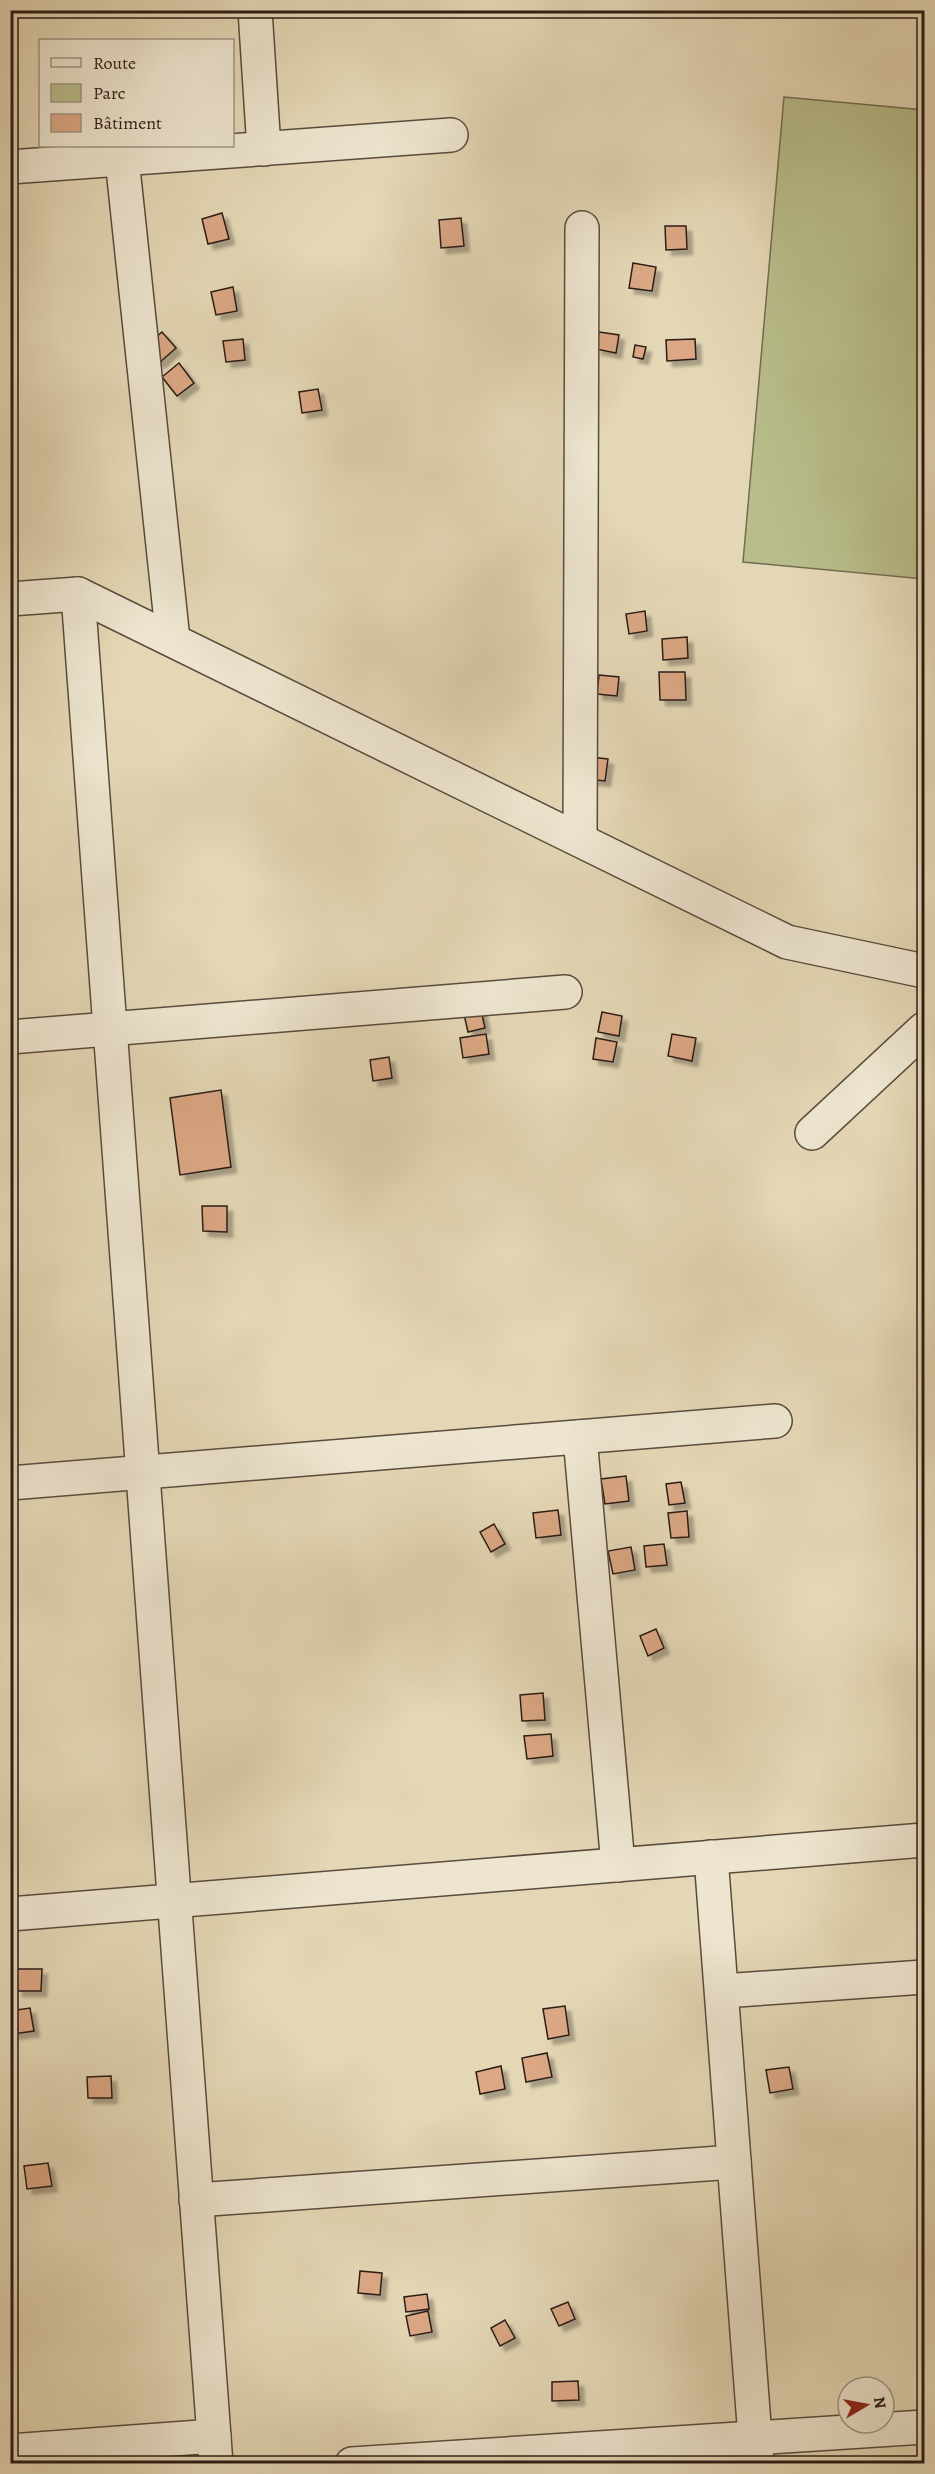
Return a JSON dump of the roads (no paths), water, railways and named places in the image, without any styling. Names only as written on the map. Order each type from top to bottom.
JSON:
[{"type":"street","points":[[255,10],[264,149]]},
{"type":"street","points":[[10,167],[451,135]]},
{"type":"street","points":[[122,159],[174,640]]},
{"type":"street","points":[[580,840],[582,228]]},
{"type":"street","points":[[10,2451],[215,2450],[78,594]]},
{"type":"street","points":[[10,599],[78,594],[787,942],[924,971]]},
{"type":"street","points":[[10,1037],[565,992]]},
{"type":"street","points":[[812,1133],[924,1029]]},
{"type":"street","points":[[10,1484],[775,1420]]},
{"type":"street","points":[[580,1437],[618,1865]]},
{"type":"street","points":[[10,1914],[924,1840]]},
{"type":"street","points":[[711,1857],[756,2450]]},
{"type":"street","points":[[722,1991],[924,1977]]},
{"type":"street","points":[[196,2200],[734,2162]]},
{"type":"street","points":[[352,2463],[756,2450],[924,2427]]}]
